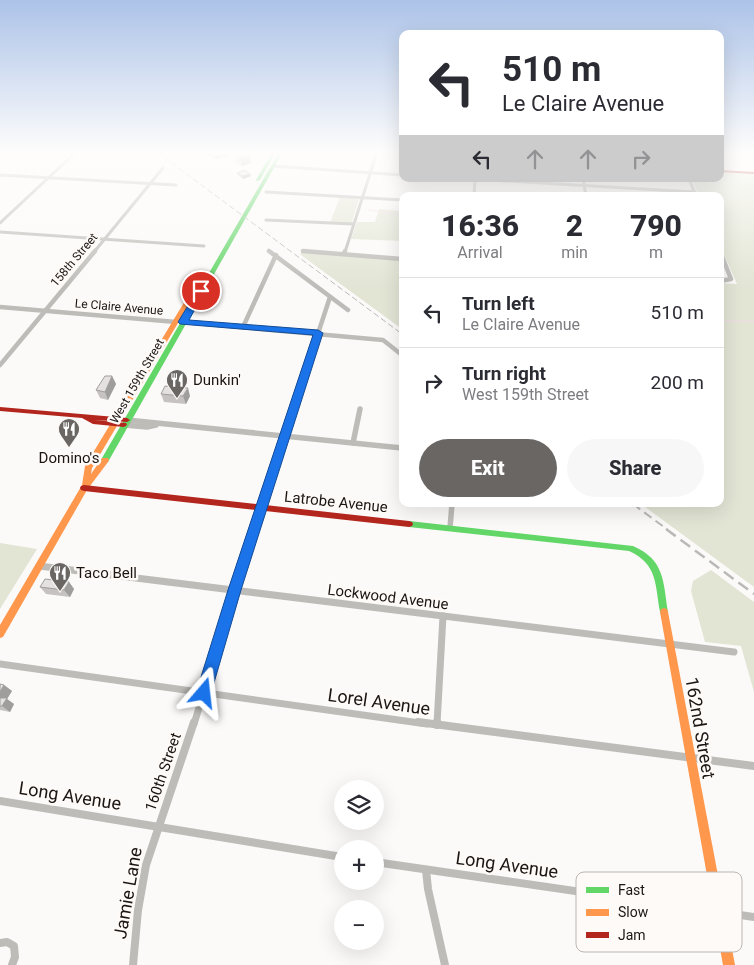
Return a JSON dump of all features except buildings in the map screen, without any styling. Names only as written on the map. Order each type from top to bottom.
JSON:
[{"type":"main road","name":"West 159th Street","points":[[0,634],[84,488],[99,470],[126,423],[179,322],[249,197]]},
{"type":"main road","name":"West 159th Street","points":[[84,488],[88,468],[254,197]]},
{"type":"main road","points":[[0,409],[81,416],[126,423]]},
{"type":"main road","name":"Latrobe Avenue","points":[[84,488],[630,548],[644,553]]},
{"type":"main road","name":"162nd Street","points":[[644,553],[655,566],[711,872]]},
{"type":"main road","name":"162nd Street","points":[[726,952],[728,965]]},
{"type":"street","points":[[0,223],[29,197]]},
{"type":"street","name":"158th Street","points":[[0,366],[140,197]]},
{"type":"street","points":[[362,197],[399,200]]},
{"type":"street","points":[[344,254],[362,197]]},
{"type":"street","points":[[266,220],[353,224]]},
{"type":"street","points":[[0,232],[204,246]]},
{"type":"street","points":[[269,251],[348,310]]},
{"type":"street","points":[[303,251],[399,259]]},
{"type":"street","points":[[243,327],[276,256]]},
{"type":"street","points":[[724,262],[731,281],[724,281]]},
{"type":"street","name":"160th Street","points":[[158,828],[204,693],[234,590],[263,507],[330,297]]},
{"type":"street","name":"Le Claire Avenue","points":[[0,307],[382,340],[399,353]]},
{"type":"street","points":[[353,443],[360,410]]},
{"type":"street","points":[[126,423],[147,427],[159,424],[399,448]]},
{"type":"street","points":[[450,528],[452,507]]},
{"type":"street","name":"Lockwood Avenue","points":[[39,566],[734,652]]},
{"type":"street","points":[[437,725],[443,616]]},
{"type":"street","name":"Lorel Avenue","points":[[0,664],[437,725],[754,766]]},
{"type":"street","name":"Long Avenue","points":[[0,801],[334,856]]},
{"type":"street","name":"Jamie Lane","points":[[133,965],[138,910],[146,865],[158,828]]},
{"type":"street","name":"Long Avenue","points":[[384,863],[576,892]]},
{"type":"street","points":[[426,870],[428,889],[445,965]]},
{"type":"street","points":[[0,944],[8,942],[14,946],[15,957],[12,965]]},
{"type":"green space","points":[[340,197],[359,199],[352,222],[330,223]]},
{"type":"green space","points":[[724,197],[754,197],[754,587],[645,507],[724,507],[724,283],[737,284],[724,254]]},
{"type":"green space","points":[[379,209],[399,211],[399,241],[351,239],[357,222],[375,222]]},
{"type":"green space","points":[[302,252],[399,258],[399,327],[305,258],[300,254]]},
{"type":"green space","points":[[0,543],[37,549],[0,609]]},
{"type":"green space","points":[[711,570],[754,602],[754,692],[741,646],[705,642],[691,591],[693,581]]},
{"type":"waterway","points":[[369,210],[399,215]]},
{"type":"waterway","points":[[724,321],[754,321]]},
{"type":"railway","points":[[218,197],[399,332]]},
{"type":"railway","points":[[637,507],[668,530]]},
{"type":"railway","points":[[666,529],[754,594]]},
{"type":"traffic: fast","points":[[105,460],[255,197]]},
{"type":"traffic: fast","points":[[409,524],[630,548],[640,553],[653,565],[657,573],[664,612]]},
{"type":"traffic: slow","points":[[85,484],[88,468],[194,291]]},
{"type":"traffic: slow","points":[[0,634],[84,488],[105,460]]},
{"type":"traffic: slow","points":[[664,612],[712,872]]},
{"type":"traffic: slow","points":[[727,952],[729,965]]},
{"type":"traffic: jam","points":[[0,409],[127,420]]},
{"type":"traffic: jam","points":[[85,418],[93,422],[124,425]]},
{"type":"traffic: jam","points":[[84,488],[409,524]]},
{"type":"place","name":"Dunkin'","points":[[177,399]]},
{"type":"place","name":"Domino's","points":[[69,448]]},
{"type":"place","name":"Taco Bell","points":[[60,592]]},
{"type":"route","points":[[201,291],[183,322],[318,333],[263,507],[234,590],[204,693]]}]
